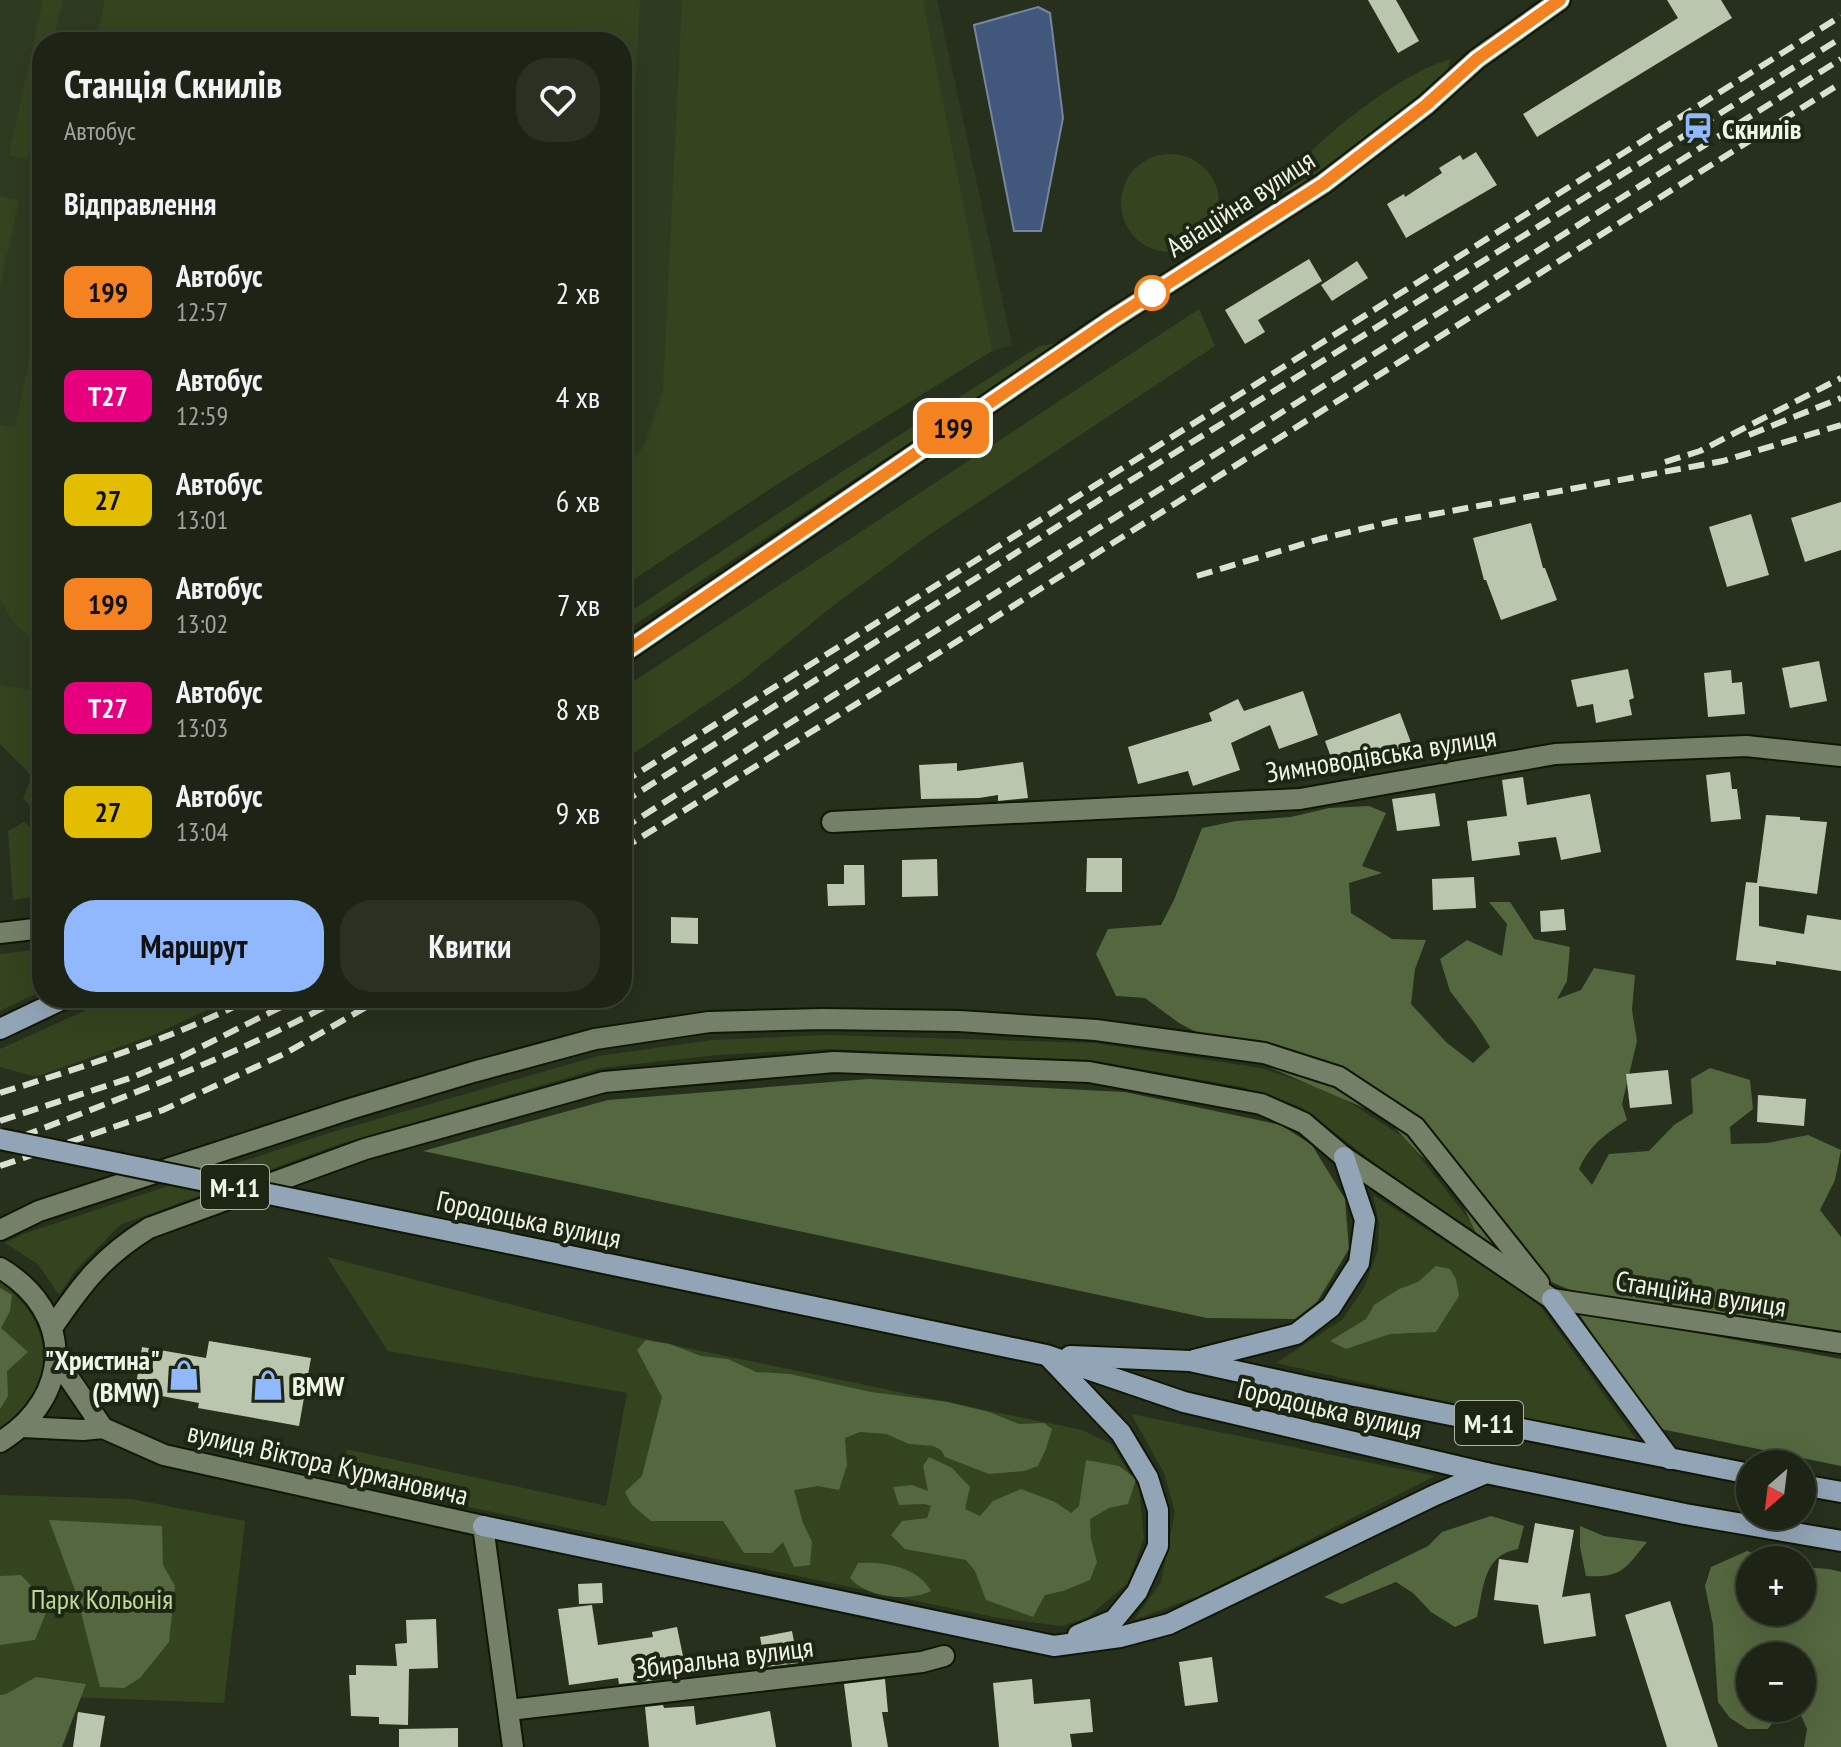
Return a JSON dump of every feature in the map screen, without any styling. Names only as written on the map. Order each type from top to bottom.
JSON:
[{"type":"main road","points":[[0,1029],[44,1008]]},
{"type":"main road","name":"Городоцька вулиця","points":[[0,1139],[1046,1355],[1184,1402],[1486,1473],[1685,1514],[1841,1541]]},
{"type":"main road","points":[[1190,1361],[1296,1334],[1331,1307],[1359,1263],[1365,1220],[1344,1157]]},
{"type":"main road","points":[[1552,1299],[1670,1459]]},
{"type":"main road","points":[[1046,1355],[1121,1433],[1148,1478],[1158,1510],[1158,1546],[1137,1592],[1114,1620],[1054,1646]]},
{"type":"main road","name":"Городоцька вулиця","points":[[1046,1355],[1190,1361],[1736,1471]]},
{"type":"main road","points":[[483,1526],[1054,1646],[1120,1637],[1169,1624],[1486,1473]]},
{"type":"main road","points":[[1816,1488],[1841,1492]]},
{"type":"street","name":"Авіаційна вулиця","points":[[632,647],[1111,320],[1323,184],[1426,105],[1477,59],[1560,0]]},
{"type":"street","name":"Зимноводівська вулиця","points":[[832,822],[1300,799],[1555,754],[1746,746],[1841,756]]},
{"type":"street","points":[[0,933],[32,929]]},
{"type":"street","points":[[0,1230],[39,1211],[350,1109],[595,1039],[709,1022],[823,1019],[959,1021],[1096,1030],[1264,1053],[1339,1077],[1415,1127],[1552,1299]]},
{"type":"street","points":[[52,1328],[100,1264],[123,1244],[149,1228],[365,1149],[604,1082],[834,1062],[1089,1072],[1261,1104],[1304,1123],[1344,1157],[1552,1299]]},
{"type":"street","points":[[0,1268],[21,1280],[40,1302],[52,1328],[56,1359],[51,1384],[40,1408],[22,1427],[0,1442]]},
{"type":"street","name":"Станційна вулиця","points":[[1552,1299],[1841,1343]]},
{"type":"street","points":[[56,1359],[103,1428]]},
{"type":"street","name":"вулиця Віктора Курмановича","points":[[22,1427],[103,1428],[164,1455],[483,1526]]},
{"type":"street","points":[[483,1526],[513,1747]]},
{"type":"street","name":"Збиральна вулиця","points":[[509,1710],[922,1662],[944,1656]]},
{"type":"shaded area","points":[[0,0],[937,0],[1012,345],[992,351],[779,483],[632,580],[632,32],[32,32],[32,776],[0,744]]},
{"type":"green space","points":[[43,0],[63,0],[55,32],[36,32]]},
{"type":"green space","points":[[105,0],[640,0],[632,150],[632,32],[98,32]]},
{"type":"green space","points":[[682,0],[923,0],[992,351],[779,483],[632,580],[632,462],[645,444],[663,390]]},
{"type":"green space","points":[[32,50],[32,141],[28,159],[9,155]]},
{"type":"green space","points":[[1451,59],[1447,72],[1406,108],[1292,191],[1277,194],[1276,188],[1292,170],[1356,113],[1406,79]]},
{"type":"green space","points":[[1170,154],[1189,158],[1204,169],[1215,184],[1219,203],[1215,222],[1204,237],[1189,248],[1170,252],[1151,248],[1136,237],[1125,222],[1121,203],[1125,184],[1136,169],[1151,158]]},
{"type":"green space","points":[[0,196],[19,200],[0,288]]},
{"type":"green space","points":[[1199,309],[1215,346],[932,533],[834,605],[741,681],[632,754],[632,682]]},
{"type":"green space","points":[[1063,341],[632,626],[632,610],[1038,347]]},
{"type":"green space","points":[[32,346],[32,638],[16,625],[0,597],[0,425],[15,427]]},
{"type":"green space","points":[[0,685],[32,690],[32,776],[0,744]]},
{"type":"green space","points":[[32,776],[32,808],[23,799]]},
{"type":"green space","points":[[1369,806],[1386,813],[1362,866],[1382,873],[1349,883],[1351,913],[1392,939],[1426,940],[1415,969],[1411,1004],[1446,1042],[1473,1063],[1490,1047],[1450,991],[1440,959],[1467,940],[1502,956],[1507,924],[1489,902],[1510,902],[1534,939],[1570,947],[1567,981],[1557,999],[1581,990],[1594,968],[1635,975],[1632,1010],[1637,1041],[1622,1104],[1627,1120],[1599,1141],[1583,1161],[1579,1169],[1592,1185],[1609,1154],[1649,1151],[1674,1125],[1693,1113],[1691,1079],[1710,1068],[1750,1080],[1753,1109],[1730,1127],[1731,1144],[1767,1143],[1808,1135],[1841,1150],[1835,1180],[1820,1210],[1841,1237],[1841,1339],[1591,1299],[1549,1281],[1482,1246],[1452,1182],[1419,1154],[1385,1117],[1232,1051],[1179,1023],[1145,998],[1116,996],[1096,954],[1108,929],[1161,925],[1202,828],[1236,821],[1291,817],[1329,808]]},
{"type":"green space","points":[[24,822],[32,829],[32,897],[13,900],[8,831]]},
{"type":"green space","points":[[32,950],[32,996],[0,1011],[0,954]]},
{"type":"green space","points":[[91,1008],[212,1008],[153,1035],[41,1075],[33,1076],[0,1067],[0,1049]]},
{"type":"green space","points":[[828,1035],[1095,1043],[1261,1068],[1335,1093],[1405,1138],[1482,1236],[1414,1193],[1301,1107],[1242,1087],[1090,1060],[829,1049],[716,1055],[601,1068],[337,1145],[120,1225],[75,1271],[59,1295],[38,1264],[5,1243],[23,1234],[329,1133],[598,1056],[712,1040]]},
{"type":"green space","points":[[869,1079],[1125,1092],[1281,1125],[1312,1145],[1345,1199],[1349,1249],[1317,1302],[1295,1319],[1207,1318],[423,1151],[608,1100]]},
{"type":"green space","points":[[1373,1195],[1535,1299],[1641,1446],[1276,1363],[1342,1320],[1364,1288],[1378,1250],[1379,1223]]},
{"type":"green space","points":[[327,1257],[649,1340],[1082,1430],[1111,1444],[1139,1488],[1144,1538],[1128,1583],[1087,1618],[1062,1626],[998,1618],[349,1482],[346,1449],[606,1506],[627,1393],[388,1351]]},
{"type":"green space","points":[[1436,1266],[1450,1269],[1456,1279],[1459,1296],[1436,1332],[1390,1334],[1346,1349],[1330,1341],[1366,1319],[1374,1305],[1399,1289],[1418,1282]]},
{"type":"green space","points":[[0,1282],[19,1299],[32,1317],[41,1336],[44,1355],[41,1375],[33,1394],[0,1428]]},
{"type":"green space","points":[[0,1288],[12,1295],[10,1311],[1,1328],[28,1352],[7,1371],[8,1396],[0,1409]]},
{"type":"green space","points":[[1577,1311],[1841,1359],[1841,1466],[1816,1461],[1816,1450],[1763,1450],[1656,1428]]},
{"type":"green space","points":[[646,1340],[670,1344],[701,1356],[728,1359],[756,1372],[790,1374],[871,1392],[948,1402],[989,1412],[1019,1424],[1044,1423],[1052,1429],[1038,1466],[1024,1471],[989,1474],[945,1457],[941,1450],[933,1446],[909,1444],[886,1434],[860,1432],[845,1438],[847,1465],[839,1490],[818,1486],[794,1490],[812,1542],[810,1565],[794,1567],[783,1542],[772,1553],[744,1553],[723,1521],[651,1521],[632,1505],[625,1492],[642,1476],[662,1397],[637,1350]]},
{"type":"green space","points":[[1131,1414],[1435,1476],[1203,1594],[1134,1620],[1161,1582],[1175,1512],[1164,1473]]},
{"type":"green space","points":[[929,1457],[952,1468],[970,1487],[965,1509],[980,1516],[993,1501],[1021,1489],[1055,1502],[1071,1513],[1079,1506],[1086,1460],[1119,1466],[1136,1479],[1128,1504],[1109,1508],[1090,1519],[1097,1562],[1090,1580],[1045,1595],[1033,1617],[986,1600],[975,1571],[966,1560],[905,1549],[891,1535],[902,1521],[927,1518],[931,1506],[899,1505],[893,1487],[912,1485],[928,1491],[923,1466]]},
{"type":"green space","name":"Парк Кольонія","points":[[0,1495],[131,1499],[245,1521],[224,1703],[41,1696],[0,1747]]},
{"type":"green space","points":[[1491,1516],[1524,1526],[1518,1549],[1506,1552],[1491,1565],[1477,1617],[1455,1627],[1431,1612],[1413,1593],[1396,1582],[1342,1604],[1324,1597],[1428,1546],[1442,1532]]},
{"type":"green space","points":[[49,1520],[162,1526],[163,1565],[175,1586],[169,1642],[140,1678],[124,1688],[100,1687],[76,1593]]},
{"type":"green space","points":[[1580,1526],[1604,1536],[1647,1542],[1622,1570],[1608,1575],[1586,1576],[1580,1547]]},
{"type":"green space","points":[[1736,1556],[1736,1626],[1816,1626],[1816,1568],[1841,1572],[1841,1747],[1804,1747],[1807,1729],[1804,1722],[1816,1722],[1816,1642],[1736,1642],[1736,1722],[1730,1718],[1718,1702],[1713,1625],[1705,1586],[1711,1567]]},
{"type":"green space","points":[[858,1563],[899,1567],[917,1576],[931,1591],[900,1597],[877,1594],[857,1585],[850,1578]]},
{"type":"green space","points":[[21,1575],[49,1605],[35,1640],[0,1645],[0,1576]]},
{"type":"green space","points":[[36,1677],[86,1684],[62,1747],[0,1747],[0,1695]]},
{"type":"green space","points":[[1736,1722],[1773,1722],[1768,1729],[1747,1729]]},
{"type":"water","points":[[1038,7],[1050,13],[1063,118],[1041,231],[1014,231],[974,25]]},
{"type":"building","points":[[1368,0],[1396,0],[1419,41],[1398,53]]},
{"type":"building","points":[[1667,0],[1721,0],[1732,18],[1537,137],[1523,114],[1678,18]]},
{"type":"building","points":[[1476,152],[1497,185],[1406,238],[1387,204],[1404,194],[1405,197],[1442,173],[1439,168],[1460,155],[1463,160]]},
{"type":"building","points":[[1309,259],[1322,281],[1258,320],[1265,332],[1245,344],[1225,310]]},
{"type":"building","points":[[1357,261],[1368,278],[1332,301],[1321,285]]},
{"type":"building","points":[[1841,502],[1841,550],[1805,562],[1791,518]]},
{"type":"building","points":[[1751,514],[1769,575],[1727,587],[1709,527]]},
{"type":"building","points":[[1531,523],[1543,568],[1557,600],[1501,620],[1484,580],[1473,538]]},
{"type":"building","points":[[1819,661],[1827,701],[1790,708],[1782,668]]},
{"type":"building","points":[[1628,669],[1634,698],[1629,700],[1632,715],[1596,723],[1593,704],[1577,707],[1571,680]]},
{"type":"building","points":[[1731,670],[1732,683],[1742,682],[1745,714],[1708,717],[1704,673]]},
{"type":"building","points":[[1303,691],[1318,735],[1279,749],[1270,725],[1231,743],[1240,770],[1193,786],[1188,771],[1138,784],[1128,747],[1212,721],[1209,713],[1238,699],[1244,711]]},
{"type":"building","points":[[1400,713],[1416,756],[1393,764],[1389,751],[1336,771],[1325,741]]},
{"type":"building","points":[[1023,762],[1028,798],[998,801],[998,795],[921,799],[919,765],[957,763],[957,771]]},
{"type":"building","points":[[1730,772],[1732,789],[1737,789],[1741,819],[1711,822],[1706,775]]},
{"type":"building","points":[[1523,777],[1527,805],[1590,794],[1601,852],[1561,860],[1556,837],[1518,842],[1520,855],[1472,861],[1467,821],[1507,816],[1502,780]]},
{"type":"building","points":[[1435,793],[1440,826],[1397,831],[1392,799]]},
{"type":"building","points":[[1766,815],[1827,822],[1817,894],[1759,886],[1759,926],[1804,934],[1807,915],[1841,920],[1841,971],[1776,961],[1776,965],[1736,960],[1746,882],[1757,883]]},
{"type":"building","points":[[1087,858],[1122,858],[1122,892],[1086,892]]},
{"type":"building","points":[[937,859],[938,896],[902,897],[902,860]]},
{"type":"building","points":[[844,865],[864,865],[865,905],[828,906],[827,884],[844,884]]},
{"type":"building","points":[[1474,877],[1476,908],[1433,910],[1432,879]]},
{"type":"building","points":[[1564,909],[1566,930],[1541,932],[1540,911]]},
{"type":"building","points":[[671,917],[698,918],[698,944],[671,943]]},
{"type":"building","points":[[1668,1070],[1672,1104],[1630,1108],[1626,1074]]},
{"type":"building","points":[[1758,1095],[1806,1099],[1804,1126],[1757,1122]]},
{"type":"building","points":[[209,1341],[311,1358],[299,1426],[198,1408],[199,1403],[135,1391],[142,1347],[206,1358]]},
{"type":"building","points":[[1535,1523],[1574,1530],[1562,1597],[1590,1593],[1596,1636],[1544,1644],[1538,1605],[1494,1600],[1499,1559],[1528,1563]]},
{"type":"building","points":[[602,1583],[603,1603],[579,1604],[578,1584]]},
{"type":"building","points":[[1670,1601],[1718,1747],[1667,1747],[1625,1615]]},
{"type":"building","points":[[592,1605],[598,1645],[653,1637],[652,1632],[677,1627],[684,1661],[656,1666],[658,1680],[619,1684],[618,1678],[569,1685],[558,1609]]},
{"type":"building","points":[[436,1619],[438,1668],[409,1669],[408,1725],[379,1724],[379,1717],[351,1716],[349,1675],[356,1675],[356,1665],[397,1666],[395,1644],[407,1643],[406,1620]]},
{"type":"building","points":[[792,1631],[798,1663],[766,1667],[760,1637]]},
{"type":"building","points":[[1212,1657],[1218,1702],[1185,1706],[1179,1662]]},
{"type":"building","points":[[885,1679],[888,1712],[882,1712],[888,1747],[852,1747],[844,1684]]},
{"type":"building","points":[[1032,1679],[1034,1704],[1090,1699],[1093,1732],[1070,1734],[1072,1747],[999,1747],[993,1683]]},
{"type":"building","points":[[663,1705],[664,1708],[694,1706],[696,1725],[770,1711],[776,1747],[649,1747],[645,1707]]},
{"type":"building","points":[[78,1712],[105,1716],[100,1747],[73,1747]]},
{"type":"building","points":[[458,1728],[458,1747],[399,1747],[399,1729]]},
{"type":"railway","points":[[632,777],[1841,16]]},
{"type":"railway","points":[[632,797],[1104,497],[1841,38]]},
{"type":"railway","points":[[632,823],[1841,59]]},
{"type":"railway","points":[[632,843],[945,649],[1841,83]]},
{"type":"railway","points":[[1665,462],[1700,451],[1841,378]]},
{"type":"railway","points":[[1749,435],[1841,398]]},
{"type":"railway","points":[[1197,576],[1320,539],[1391,522],[1723,461],[1841,425]]},
{"type":"railway","points":[[0,1093],[159,1039],[231,1008]]},
{"type":"railway","points":[[0,1121],[133,1077],[181,1057],[279,1008]]},
{"type":"railway","points":[[0,1145],[216,1059],[322,1008]]},
{"type":"railway","points":[[0,1166],[163,1110],[286,1053],[365,1008]]},
{"type":"bus line","name":"199","points":[[632,647],[1111,320],[1323,184],[1426,105],[1477,59],[1560,0]]},
{"type":"place","name":"Скнилів","points":[[1698,128]]},
{"type":"place","name":"\"Христина\" (BMW)","points":[[184,1375]]},
{"type":"place","name":"BMW","points":[[268,1385]]}]
